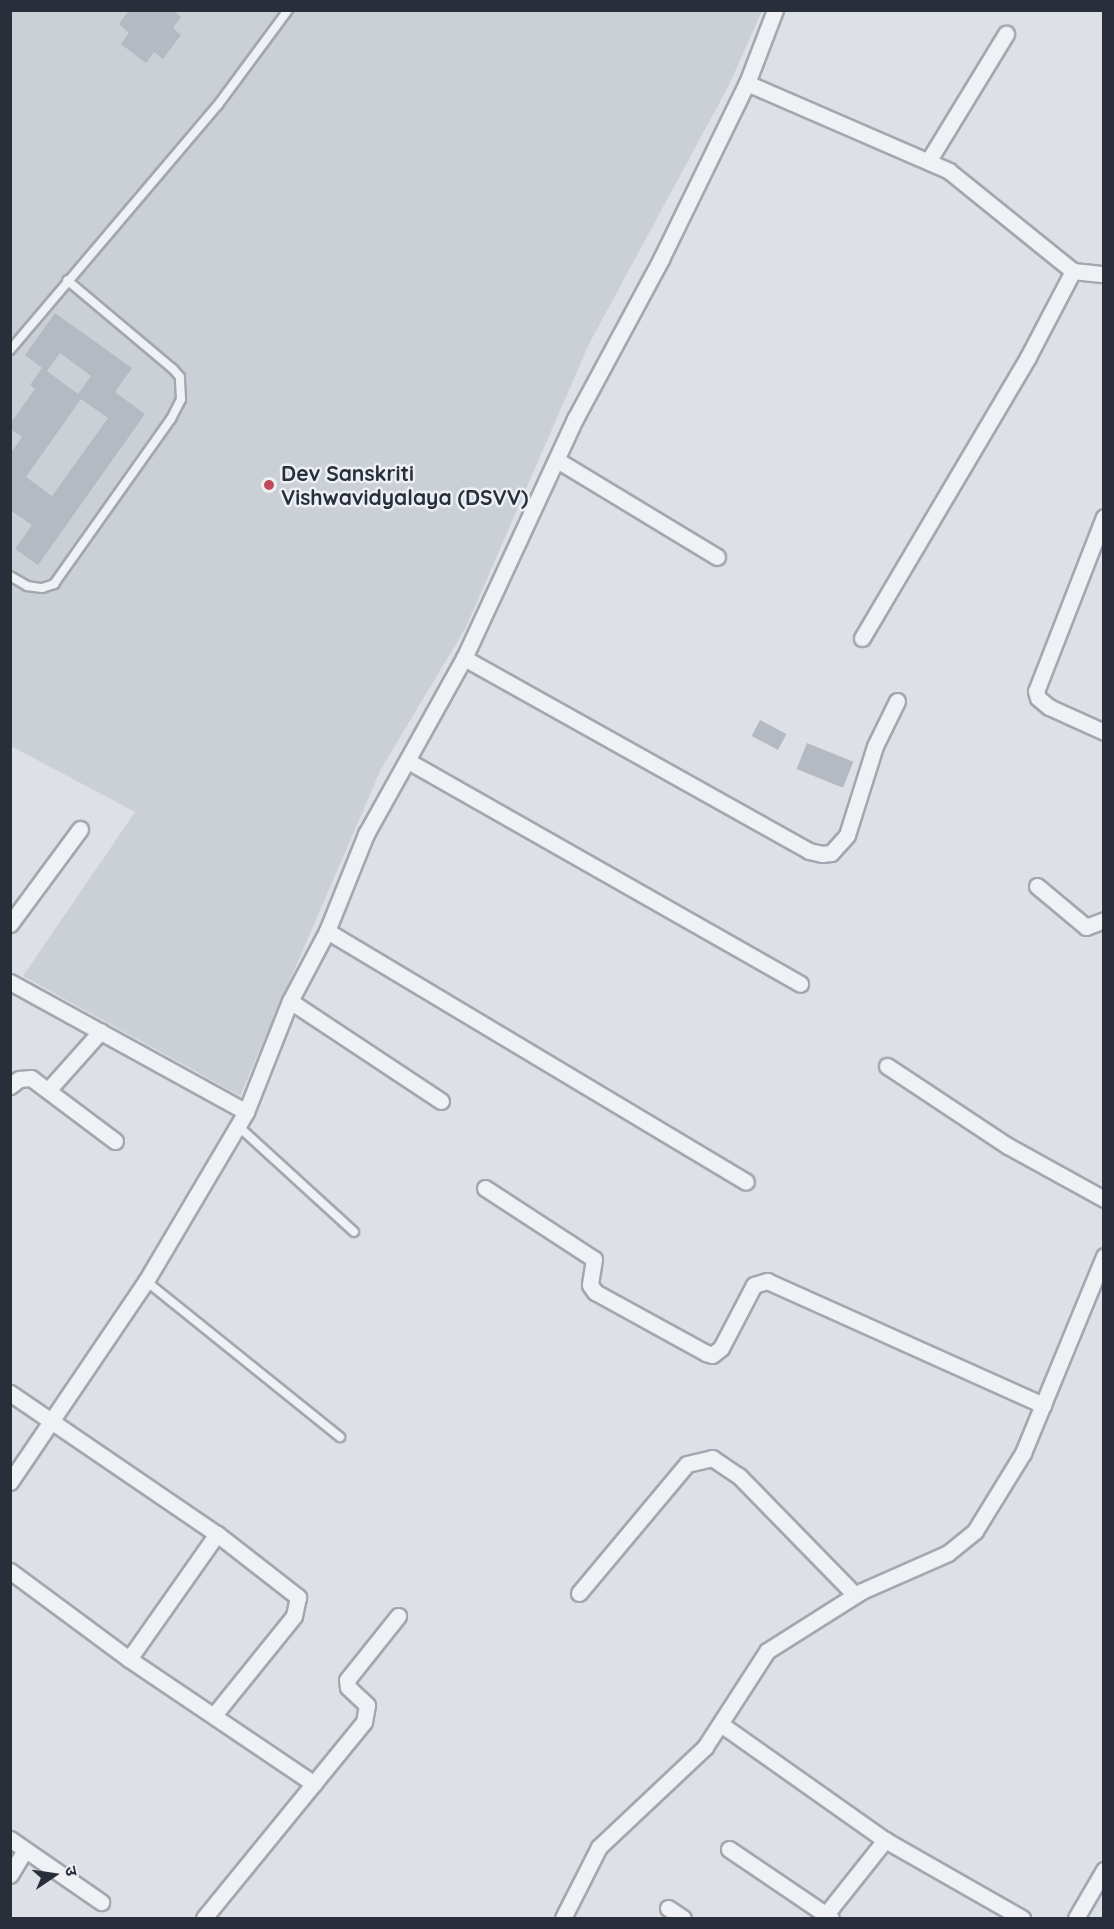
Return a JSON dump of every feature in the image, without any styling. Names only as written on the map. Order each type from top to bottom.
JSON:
[{"type":"street","points":[[10,1482],[49,1420],[146,1281],[246,1112],[290,1001],[327,931],[366,834],[464,658],[557,460],[747,83],[775,10]]},
{"type":"street","points":[[929,160],[1006,34]]},
{"type":"street","points":[[747,83],[929,160],[949,171],[1073,271],[1104,274]]},
{"type":"street","points":[[862,638],[1028,357],[1073,271]]},
{"type":"street","points":[[557,460],[717,557]]},
{"type":"street","points":[[1104,518],[1036,691],[1041,702],[1104,732]]},
{"type":"street","points":[[464,658],[809,851],[822,854],[831,853],[847,835],[875,747],[897,701]]},
{"type":"street","points":[[408,761],[800,984]]},
{"type":"street","points":[[10,924],[80,829]]},
{"type":"street","points":[[1037,886],[1086,927],[1104,920]]},
{"type":"street","points":[[327,931],[746,1182]]},
{"type":"street","points":[[10,982],[246,1112]]},
{"type":"street","points":[[290,1001],[441,1101]]},
{"type":"street","points":[[50,1088],[101,1031]]},
{"type":"street","points":[[886,1066],[1008,1146],[1104,1199]]},
{"type":"street","points":[[10,1086],[19,1079],[31,1078],[50,1088],[115,1141]]},
{"type":"street","points":[[485,1188],[594,1259],[590,1285],[595,1292],[706,1353],[712,1355],[721,1348],[754,1285],[767,1281],[1043,1405]]},
{"type":"street","points":[[563,1918],[603,1842],[676,1776],[722,1725],[767,1651],[855,1595],[948,1552],[975,1531],[1023,1453],[1104,1256]]},
{"type":"street","points":[[10,1393],[217,1534],[292,1589],[298,1606],[215,1714]]},
{"type":"street","points":[[579,1593],[687,1464],[712,1458],[739,1476],[855,1595]]},
{"type":"street","points":[[129,1659],[217,1534]]},
{"type":"street","points":[[10,1571],[129,1659],[215,1714],[314,1784]]},
{"type":"street","points":[[204,1918],[314,1784],[366,1715],[367,1705],[348,1687],[348,1675],[398,1616]]},
{"type":"street","points":[[722,1725],[885,1840],[1022,1918]]},
{"type":"street","points":[[10,1839],[101,1902]]},
{"type":"street","points":[[729,1849],[827,1917],[885,1840]]},
{"type":"street","points":[[10,1875],[25,1850]]},
{"type":"street","points":[[1076,1918],[1104,1870]]},
{"type":"street","points":[[668,1908],[683,1918]]},
{"type":"lane","points":[[10,350],[218,105],[288,10]]},
{"type":"lane","points":[[10,576],[42,588],[54,584],[171,419],[181,399],[180,377],[173,369],[68,280]]},
{"type":"lane","points":[[238,1126],[354,1232]]},
{"type":"lane","points":[[146,1281],[340,1437]]},
{"type":"shaded area","name":"Dev Sanskriti Vishwavidyalaya (DSVV)","points":[[10,11],[762,11],[729,85],[589,344],[466,627],[381,769],[240,1096],[23,976],[135,812],[11,746]]},
{"type":"building","points":[[129,10],[172,10],[181,17],[173,28],[181,35],[163,59],[154,52],[146,63],[121,44],[129,33],[119,24]]},
{"type":"building","points":[[55,313],[132,368],[115,392],[145,414],[38,565],[15,549],[32,525],[10,510],[10,454],[22,437],[10,429],[10,424],[35,389],[30,385],[42,368],[25,355]],"holes":[[[60,353],[91,376],[78,394],[47,371]],[[81,399],[108,418],[52,496],[26,477]]]},
{"type":"building","points":[[760,720],[786,734],[778,750],[752,736]]},
{"type":"building","points":[[807,743],[853,762],[843,788],[797,769]]},
{"type":"place","name":"Dev Sanskriti Vishwavidyalaya (DSVV)","points":[[269,485]]}]
